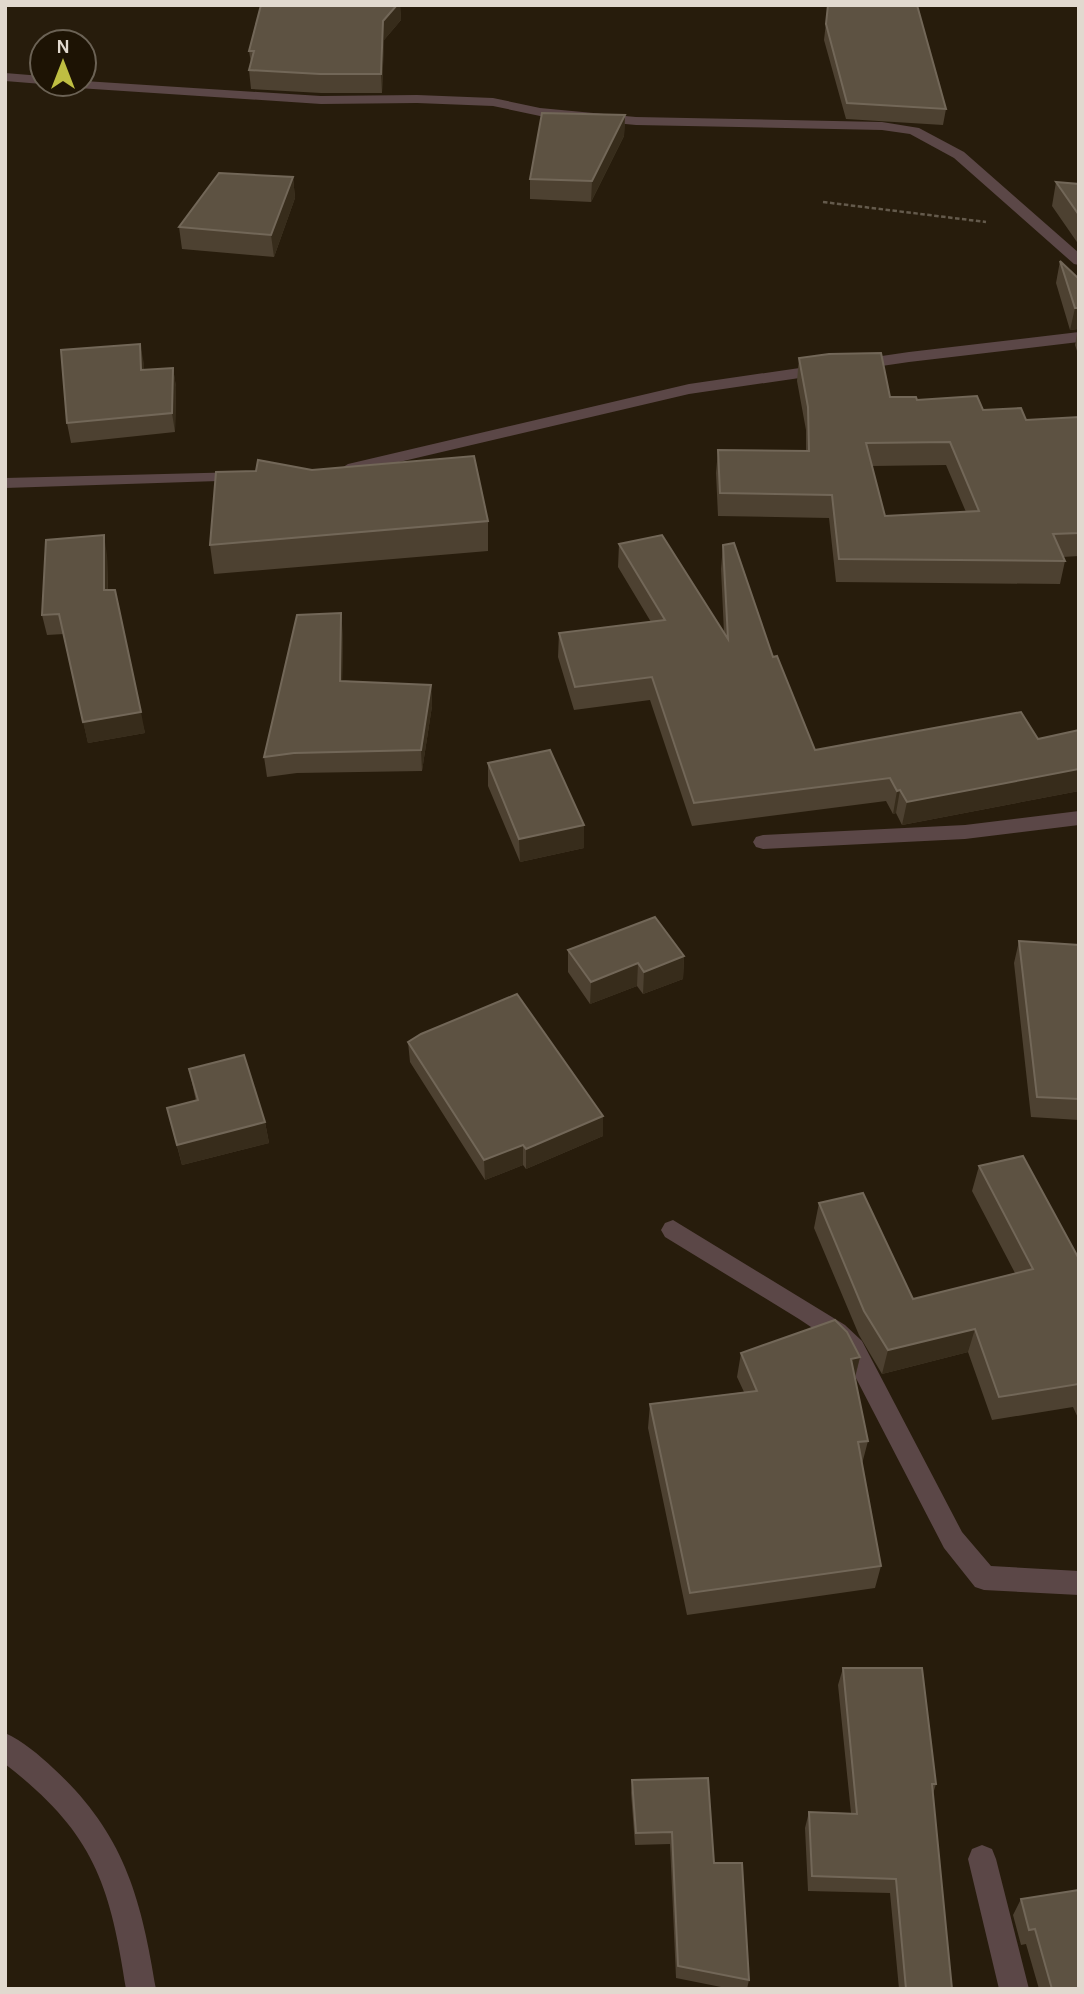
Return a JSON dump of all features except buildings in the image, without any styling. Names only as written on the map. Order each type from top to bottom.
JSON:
[{"type":"street","points":[[5,77],[28,79]]},
{"type":"street","points":[[98,85],[321,100],[493,102],[540,112],[623,120],[882,126],[914,131],[959,155],[1079,261]]},
{"type":"street","points":[[326,473],[377,464],[690,388],[909,357],[1079,337]]},
{"type":"street","points":[[5,483],[260,477]]},
{"type":"street","points":[[763,842],[965,832],[1079,818]]},
{"type":"street","points":[[673,1230],[807,1312],[837,1332],[853,1348],[953,1540],[984,1578],[1079,1583]]},
{"type":"street","points":[[5,1747],[43,1775],[91,1830],[116,1878],[141,1989]]},
{"type":"street","points":[[982,1859],[1014,1989]]},
{"type":"path","points":[[823,202],[1042,229]]}]
